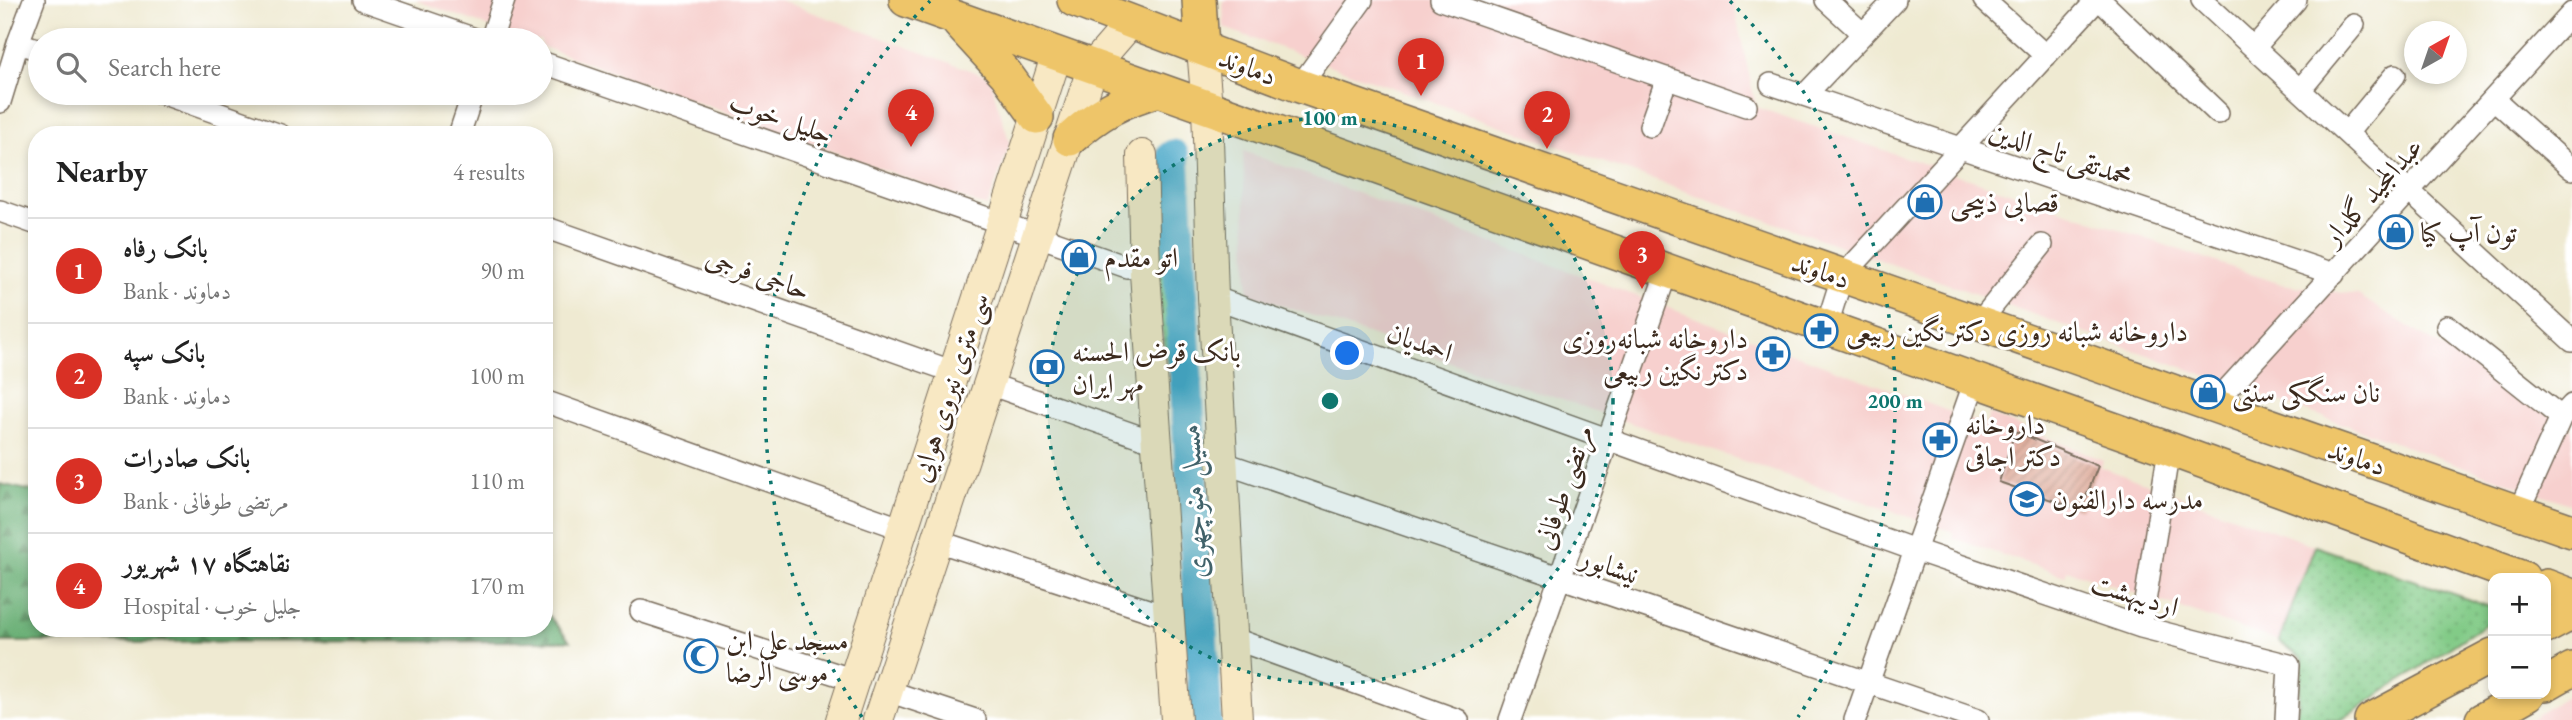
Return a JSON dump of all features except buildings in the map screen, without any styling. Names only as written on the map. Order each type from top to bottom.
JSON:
[{"type":"main road","points":[[906,0],[1093,66],[1131,11]]},
{"type":"main road","points":[[1199,0],[1207,107],[1213,297],[1237,720]]},
{"type":"main road","name":"دماوند","points":[[1089,3],[1131,11],[1202,48],[1300,86],[2572,531]]},
{"type":"main road","points":[[952,17],[1006,74],[1037,117]]},
{"type":"main road","name":"سی متری نیروی هوایی","points":[[841,720],[1057,54]]},
{"type":"main road","name":"دماوند","points":[[1093,66],[2169,449],[2507,573]]},
{"type":"main road","name":"سی متری نیروی هوایی","points":[[878,720],[1093,66]]},
{"type":"main road","points":[[1070,139],[1090,120],[1111,108],[1131,98],[1159,90]]},
{"type":"main road","points":[[1142,155],[1136,270],[1157,443],[1176,720]]},
{"type":"main road","points":[[2551,588],[2572,596]]},
{"type":"main road","points":[[2551,624],[2572,613]]},
{"type":"main road","points":[[2371,720],[2488,658]]},
{"type":"main road","points":[[2551,681],[2572,669]]},
{"type":"main road","points":[[2482,720],[2519,699]]},
{"type":"street","points":[[0,102],[34,0]]},
{"type":"street","points":[[363,0],[444,28]]},
{"type":"street","points":[[495,28],[504,0]]},
{"type":"street","points":[[1300,86],[1362,0]]},
{"type":"street","points":[[1441,0],[1746,106]]},
{"type":"street","points":[[1826,0],[1863,34]]},
{"type":"street","points":[[1805,96],[1895,0]]},
{"type":"street","points":[[1984,0],[2046,56]]},
{"type":"street","points":[[1825,328],[1842,277],[2098,0],[2218,113]]},
{"type":"street","points":[[2202,0],[2572,341]]},
{"type":"street","points":[[2253,48],[2296,0]]},
{"type":"street","points":[[2561,0],[2572,12]]},
{"type":"street","name":"عبدالمجید گلدار","points":[[2212,406],[2572,12]]},
{"type":"street","points":[[2300,90],[2354,25]]},
{"type":"street","points":[[18,43],[28,46]]},
{"type":"street","name":"جلیل خوب","points":[[553,66],[1136,270]]},
{"type":"street","points":[[2347,133],[2395,75]]},
{"type":"street","points":[[1650,126],[1667,78]]},
{"type":"street","name":"محمدتقی تاج الدین","points":[[1771,84],[2334,274]]},
{"type":"street","points":[[2494,99],[2572,169]]},
{"type":"street","points":[[195,105],[254,126]]},
{"type":"street","points":[[462,126],[469,105]]},
{"type":"street","points":[[0,211],[28,220]]},
{"type":"street","name":"حاجی فرجی","points":[[553,231],[954,372]]},
{"type":"street","points":[[1978,324],[2042,245]]},
{"type":"street","name":"مرتضی طوفانی","points":[[1510,720],[1667,271]]},
{"type":"street","name":"احمدیان","points":[[1213,297],[1915,550]]},
{"type":"street","points":[[2448,326],[2566,411],[2518,513]]},
{"type":"street","points":[[1855,720],[1975,381]]},
{"type":"street","points":[[989,384],[1157,443]]},
{"type":"street","points":[[553,404],[903,529]]},
{"type":"street","points":[[2141,628],[2169,449]]},
{"type":"street","name":"نیشابور","points":[[1224,463],[1978,720]]},
{"type":"street","points":[[937,541],[1169,617]]},
{"type":"street","name":"اردیبهشت","points":[[1915,550],[2141,628],[2288,664],[2286,719]]},
{"type":"street","points":[[641,611],[854,680]]},
{"type":"street","points":[[1231,638],[1458,720]]},
{"type":"street","points":[[888,691],[975,720]]},
{"type":"shaded area","points":[[415,0],[779,0],[989,77],[1010,144],[987,207],[553,50],[553,28],[493,28]]},
{"type":"shaded area","points":[[1223,0],[1733,2],[1756,107],[2281,284],[2358,295],[2572,429],[2572,505],[1224,28]]},
{"type":"shaded area","points":[[1243,151],[1986,425],[1989,414],[2103,460],[2101,467],[2315,546],[2279,641],[2067,570],[2065,576],[1953,538],[1954,532],[1248,294]]},
{"type":"shaded area","points":[[2572,692],[2572,720],[2530,720]]},
{"type":"green space","points":[[1158,150],[1187,154],[1201,388],[1173,389],[1160,320]]},
{"type":"green space","points":[[0,484],[28,490],[28,637],[553,637],[553,621],[570,641],[0,642]]},
{"type":"green space","points":[[2315,546],[2488,606],[2488,622],[2341,720],[2296,720],[2303,659],[2279,641]]},
{"type":"waterway","name":"مسیل منوچهری","points":[[1173,156],[1206,720]]},
{"type":"place","name":"بانک رفاه","points":[[1421,96]]},
{"type":"place","name":"نقاهتگاه ۱۷ شهریور","points":[[911,147]]},
{"type":"place","name":"بانک سپه","points":[[1547,149]]},
{"type":"place","name":"قصابی ذبیحی","points":[[1925,202]]},
{"type":"place","name":"تون آپ کیا","points":[[2396,232]]},
{"type":"place","name":"اتو مقدم","points":[[1079,257]]},
{"type":"place","name":"بانک صادرات","points":[[1642,289]]},
{"type":"place","name":"داروخانه شبانه روزی دکتر نگین ربیعی","points":[[1821,331]]},
{"type":"place","name":"داروخانه شبانه‌روزی دکتر نگین ربیعی","points":[[1773,354]]},
{"type":"place","name":"بانک قرض الحسنه مهر ایران","points":[[1047,367]]},
{"type":"place","name":"نان سنگکی سنتی","points":[[2208,392]]},
{"type":"place","name":"داروخانه دکتر اجاقی","points":[[1940,440]]},
{"type":"place","name":"مدرسه دارالفنون","points":[[2027,499]]},
{"type":"place","name":"مسجد علی ابن موسی الرضا","points":[[701,656]]}]
